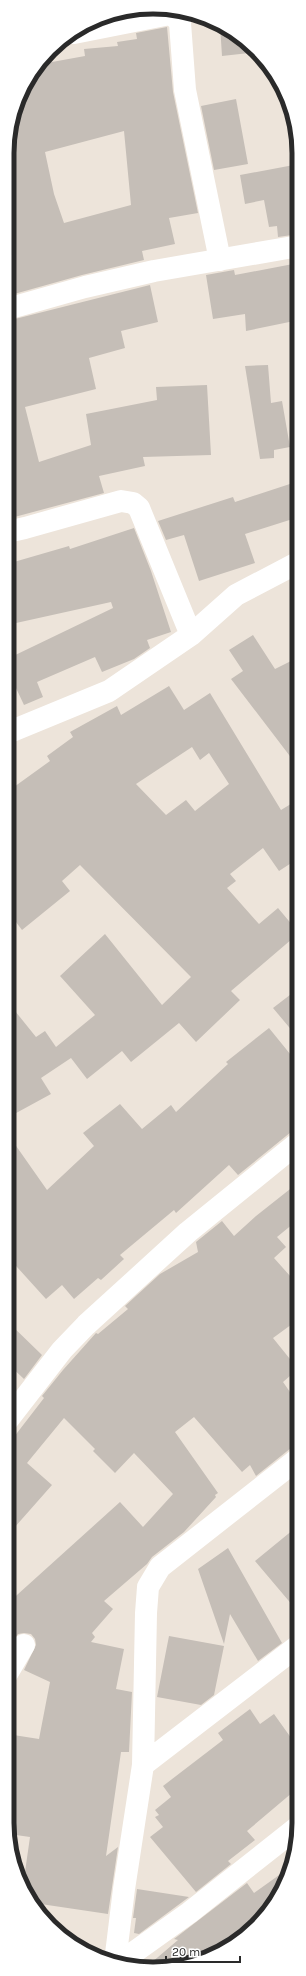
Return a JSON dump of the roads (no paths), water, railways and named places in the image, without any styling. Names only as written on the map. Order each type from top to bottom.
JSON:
[{"type":"street","points":[[91,30],[166,15]]},
{"type":"street","points":[[173,16],[180,23],[185,90],[220,260]]},
{"type":"street","points":[[14,307],[85,287],[154,271],[292,247]]},
{"type":"street","points":[[14,530],[121,501],[133,503],[139,508],[191,635]]},
{"type":"street","points":[[14,732],[108,691],[191,635],[236,595],[292,566]]},
{"type":"street","points":[[14,1411],[62,1350],[86,1325],[188,1232],[292,1148]]},
{"type":"street","points":[[116,1957],[124,1889],[143,1765],[146,1613],[148,1587],[160,1568],[292,1464]]},
{"type":"street","points":[[14,1662],[24,1645]]},
{"type":"street","points":[[143,1765],[292,1650]]},
{"type":"street","points":[[125,1959],[189,1913],[292,1832]]}]
